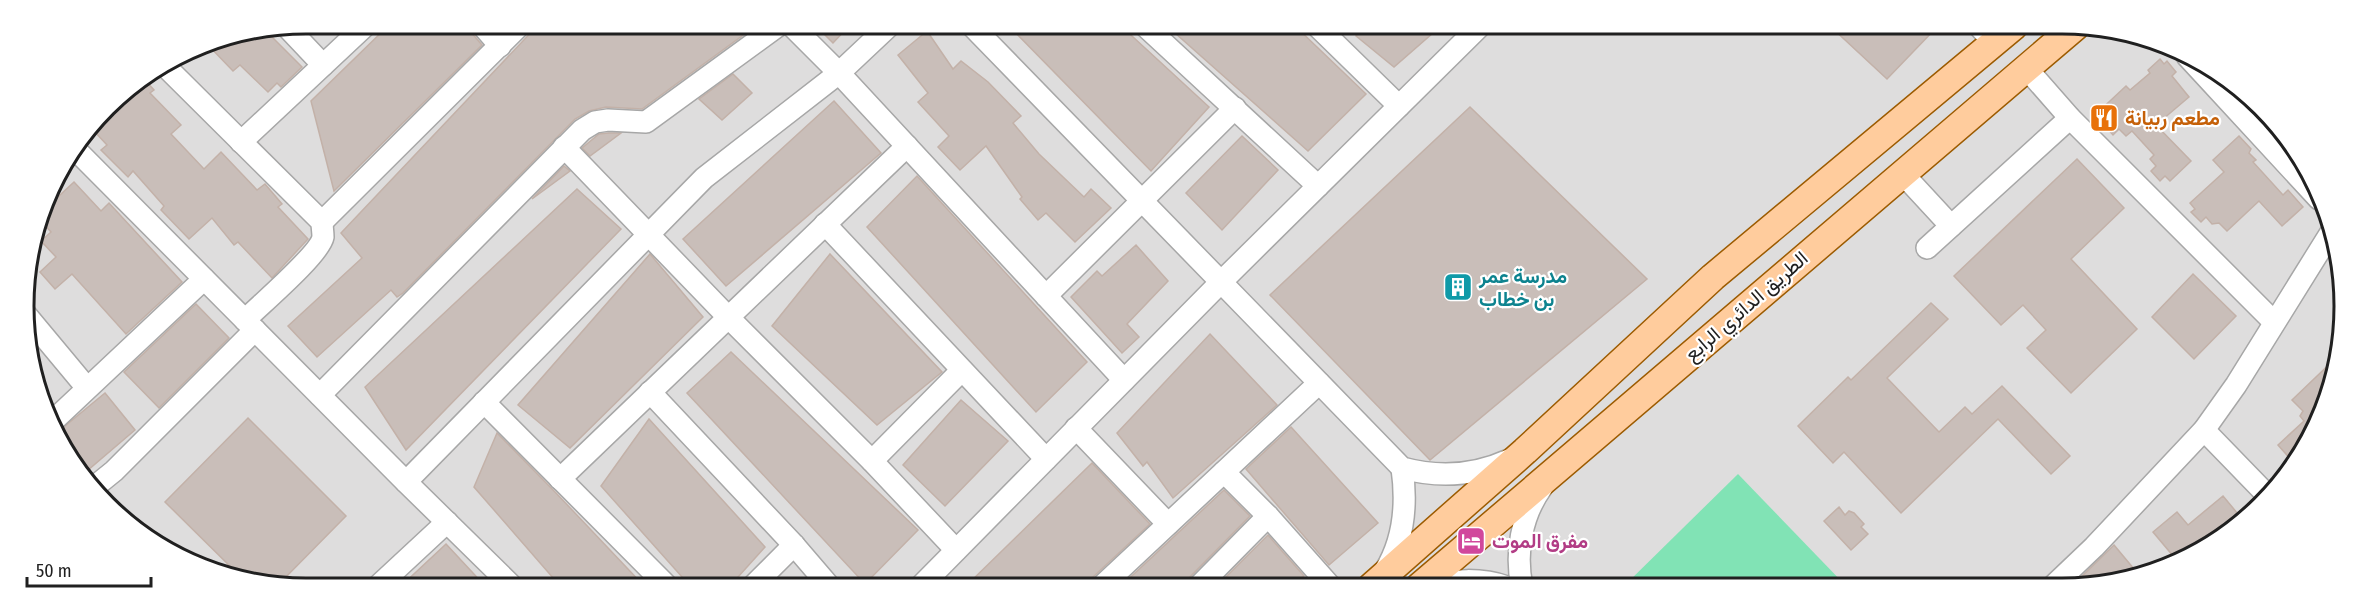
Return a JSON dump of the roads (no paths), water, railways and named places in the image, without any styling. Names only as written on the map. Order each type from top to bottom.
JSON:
[{"type":"main road","name":"الطريق الدائري الرابع","points":[[1381,578],[1525,451],[1713,277],[1994,34]]},
{"type":"main road","name":"الطريق الدائري الرابع","points":[[1430,578],[2066,34]]},
{"type":"street","points":[[241,142],[356,34]]},
{"type":"street","points":[[490,34],[500,46]]},
{"type":"street","points":[[322,222],[511,34]]},
{"type":"street","points":[[320,395],[582,130],[595,122],[609,120],[646,122],[767,34]]},
{"type":"street","points":[[800,34],[839,73],[1124,380]]},
{"type":"street","points":[[406,482],[704,178],[839,73],[880,34]]},
{"type":"street","points":[[980,34],[1402,468],[1433,474],[1465,474],[1496,466],[1525,451]]},
{"type":"street","points":[[1154,34],[1318,186]]},
{"type":"street","points":[[1327,34],[1399,106]]},
{"type":"street","points":[[928,578],[1221,282],[1472,34]]},
{"type":"street","points":[[294,35],[323,65]]},
{"type":"street","points":[[2026,69],[2070,118],[2274,322]]},
{"type":"street","points":[[99,483],[114,471],[250,325],[307,260],[323,237],[322,222],[170,71]]},
{"type":"street","points":[[2204,74],[2305,183]]},
{"type":"street","points":[[1046,296],[1235,108]]},
{"type":"street","points":[[1927,248],[2070,118]]},
{"type":"street","points":[[560,478],[907,146]]},
{"type":"street","points":[[564,147],[729,318],[872,461],[956,550]]},
{"type":"street","points":[[79,156],[503,578]]},
{"type":"street","points":[[1902,173],[1951,226]]},
{"type":"street","points":[[825,224],[1046,459]]},
{"type":"street","points":[[2061,578],[2094,547],[2204,430],[2236,385],[2326,240]]},
{"type":"street","points":[[58,416],[204,279]]},
{"type":"street","points":[[35,326],[87,388]]},
{"type":"street","points":[[872,461],[962,371]]},
{"type":"street","points":[[1110,578],[1319,383]]},
{"type":"street","points":[[650,392],[823,578]]},
{"type":"street","points":[[484,402],[660,578]]},
{"type":"street","points":[[1076,428],[1168,524]]},
{"type":"street","points":[[2204,430],[2263,491]]},
{"type":"street","points":[[1378,578],[1394,552],[1403,521],[1402,468]]},
{"type":"street","points":[[1224,472],[1268,516],[1323,578]]},
{"type":"street","points":[[1521,578],[1519,552],[1522,531],[1538,493],[1550,476]]},
{"type":"street","points":[[1207,578],[1268,516]]},
{"type":"street","points":[[386,578],[447,522]]},
{"type":"street","points":[[760,578],[794,545]]},
{"type":"place","name":"مطعم ربيانة","points":[[2104,118]]},
{"type":"place","name":"مدرسة عمر بن خطاب","points":[[1458,287]]},
{"type":"place","name":"مفرق الموت","points":[[1471,541]]}]
